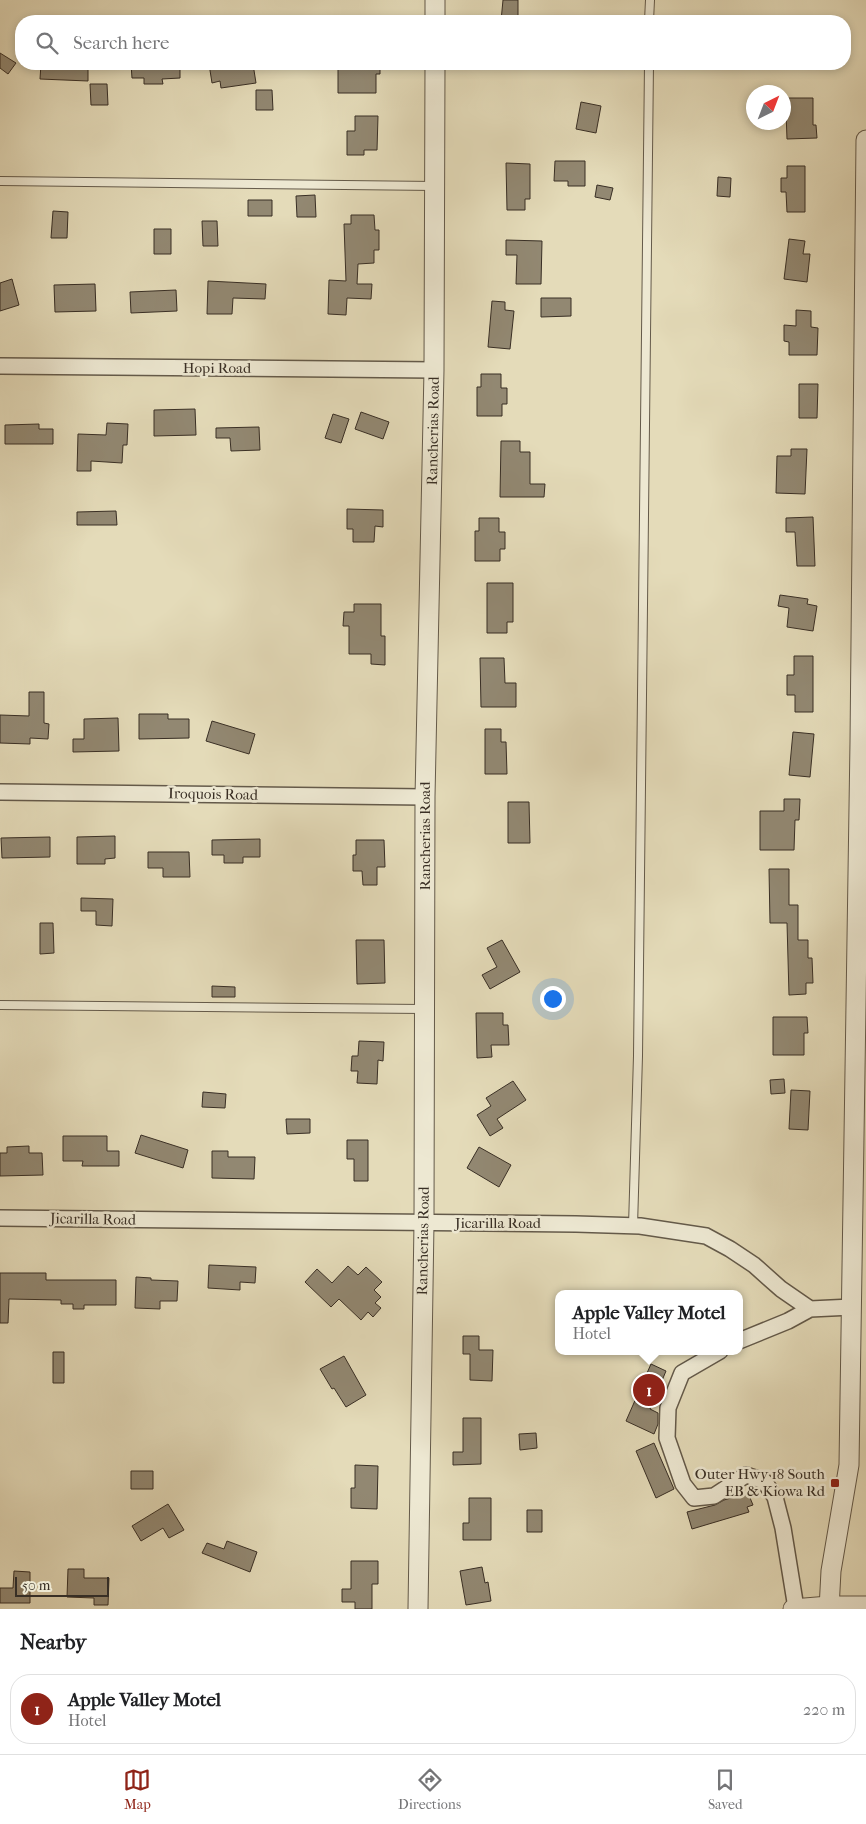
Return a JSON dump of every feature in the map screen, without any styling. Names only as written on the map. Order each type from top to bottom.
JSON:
[{"type":"street","points":[[435,0],[435,15]]},
{"type":"street","name":"Rancherias Road","points":[[418,1609],[424,1223],[425,797],[434,370],[435,70]]},
{"type":"street","points":[[829,1607],[831,1571],[849,1465],[860,742],[866,140]]},
{"type":"street","name":"Hopi Road","points":[[0,366],[434,370]]},
{"type":"street","name":"Iroquois Road","points":[[0,792],[425,797]]},
{"type":"street","name":"Jicarilla Road","points":[[0,1218],[633,1226],[706,1236],[754,1265],[781,1289],[810,1309]]},
{"type":"street","points":[[743,1339],[788,1321],[810,1309],[852,1306]]},
{"type":"street","points":[[713,1355],[682,1373],[668,1408],[666,1438],[683,1484],[694,1498],[714,1496],[746,1475],[764,1481],[776,1497],[783,1528],[795,1609],[866,1606]]},
{"type":"lane","points":[[650,0],[650,15]]},
{"type":"lane","points":[[633,1226],[638,1056],[649,70]]},
{"type":"lane","points":[[0,181],[435,186]]},
{"type":"lane","points":[[0,1005],[424,1009]]},
{"type":"building","points":[[503,0],[518,0],[518,15],[502,15]]},
{"type":"building","points":[[0,53],[15,62],[8,74],[0,68]]},
{"type":"building","points":[[41,70],[88,70],[88,81],[40,79]]},
{"type":"building","points":[[131,70],[180,70],[180,78],[162,79],[163,84],[144,84],[144,78],[132,78]]},
{"type":"building","points":[[210,70],[254,70],[256,83],[221,88],[220,81],[212,83]]},
{"type":"building","points":[[338,70],[380,70],[380,74],[376,74],[376,93],[338,93]]},
{"type":"building","points":[[90,84],[107,84],[108,105],[91,105]]},
{"type":"building","points":[[256,90],[272,90],[273,110],[256,110]]},
{"type":"building","points":[[791,98],[813,98],[813,125],[816,125],[817,138],[787,139],[787,130],[791,130]]},
{"type":"building","points":[[581,102],[601,106],[596,133],[576,129]]},
{"type":"building","points":[[355,116],[378,116],[377,150],[364,150],[364,155],[347,155],[347,131],[355,131]]},
{"type":"building","points":[[555,161],[585,161],[585,186],[568,186],[568,181],[554,181]]},
{"type":"building","points":[[506,163],[530,164],[530,199],[525,199],[525,210],[507,210]]},
{"type":"building","points":[[787,166],[805,166],[805,212],[787,212],[786,192],[781,192],[781,178],[787,178]]},
{"type":"building","points":[[718,177],[731,178],[730,197],[717,196]]},
{"type":"building","points":[[597,185],[613,188],[610,200],[595,197]]},
{"type":"building","points":[[315,195],[316,217],[297,217],[296,196]]},
{"type":"building","points":[[248,200],[272,200],[272,216],[248,216]]},
{"type":"building","points":[[53,211],[68,212],[67,238],[51,238]]},
{"type":"building","points":[[351,215],[374,215],[375,230],[379,230],[379,250],[374,250],[374,263],[358,264],[357,284],[372,284],[371,299],[347,298],[346,315],[328,314],[329,280],[346,281],[344,224],[351,224]]},
{"type":"building","points":[[202,221],[217,221],[218,246],[203,246]]},
{"type":"building","points":[[154,229],[171,229],[171,254],[154,254]]},
{"type":"building","points":[[789,239],[805,241],[803,254],[810,254],[807,282],[784,279]]},
{"type":"building","points":[[506,240],[542,241],[541,284],[516,284],[517,255],[506,255]]},
{"type":"building","points":[[12,279],[19,305],[0,311],[0,283]]},
{"type":"building","points":[[208,281],[266,284],[265,299],[233,298],[232,314],[207,314]]},
{"type":"building","points":[[95,284],[96,311],[55,312],[54,285]]},
{"type":"building","points":[[176,290],[177,311],[131,313],[130,292]]},
{"type":"building","points":[[541,298],[571,298],[571,316],[541,317]]},
{"type":"building","points":[[492,301],[505,302],[505,310],[514,311],[510,349],[488,347]]},
{"type":"building","points":[[796,310],[811,311],[811,327],[818,328],[817,355],[789,355],[789,342],[784,341],[784,325],[796,326]]},
{"type":"building","points":[[481,374],[501,374],[501,388],[507,388],[507,404],[502,404],[502,416],[477,416],[477,387],[481,387]]},
{"type":"building","points":[[799,384],[818,384],[817,418],[799,418]]},
{"type":"building","points":[[195,409],[196,435],[154,436],[154,410]]},
{"type":"building","points":[[361,412],[389,422],[383,439],[355,429]]},
{"type":"building","points":[[333,414],[349,419],[341,443],[325,438]]},
{"type":"building","points":[[107,423],[128,424],[127,445],[123,445],[122,463],[91,461],[91,471],[77,471],[78,434],[106,435]]},
{"type":"building","points":[[39,424],[39,429],[53,429],[53,444],[5,444],[5,425]]},
{"type":"building","points":[[259,427],[260,450],[231,451],[230,438],[216,438],[216,428]]},
{"type":"building","points":[[501,441],[520,441],[520,452],[530,452],[530,484],[545,484],[544,497],[500,497]]},
{"type":"building","points":[[791,449],[807,449],[805,494],[776,493],[777,456],[791,456]]},
{"type":"building","points":[[347,509],[383,510],[383,527],[375,526],[374,542],[353,542],[353,529],[347,529]]},
{"type":"building","points":[[116,511],[117,525],[77,525],[77,512]]},
{"type":"building","points":[[813,517],[815,566],[797,566],[795,532],[786,532],[786,518]]},
{"type":"building","points":[[479,518],[499,518],[499,532],[505,532],[505,549],[500,549],[500,561],[475,561],[475,531],[479,531]]},
{"type":"building","points":[[487,583],[513,583],[513,622],[507,622],[507,633],[487,633]]},
{"type":"building","points":[[780,595],[808,599],[807,604],[817,606],[813,631],[787,627],[789,608],[778,606]]},
{"type":"building","points":[[354,604],[381,604],[381,636],[385,636],[385,665],[371,664],[371,654],[349,654],[349,626],[343,626],[344,612],[354,612]]},
{"type":"building","points":[[794,656],[813,656],[813,712],[795,712],[795,695],[787,695],[787,675],[794,675]]},
{"type":"building","points":[[480,658],[504,658],[505,683],[516,683],[516,707],[481,707]]},
{"type":"building","points":[[29,692],[44,692],[44,723],[49,724],[48,739],[30,738],[30,744],[0,743],[0,715],[29,716]]},
{"type":"building","points":[[139,714],[168,714],[168,719],[189,719],[189,738],[139,739]]},
{"type":"building","points":[[118,718],[119,751],[73,752],[73,739],[84,739],[84,719]]},
{"type":"building","points":[[212,721],[255,734],[249,754],[206,741]]},
{"type":"building","points":[[485,729],[501,729],[501,742],[506,742],[507,774],[485,774]]},
{"type":"building","points":[[793,732],[814,734],[810,777],[789,775]]},
{"type":"building","points":[[784,799],[800,799],[799,820],[795,820],[794,850],[760,850],[760,811],[784,811]]},
{"type":"building","points":[[508,802],[529,802],[530,843],[508,843]]},
{"type":"building","points":[[115,836],[115,858],[105,859],[105,864],[77,864],[77,837]]},
{"type":"building","points":[[50,837],[50,857],[2,858],[1,838]]},
{"type":"building","points":[[260,839],[260,857],[243,857],[243,863],[224,863],[224,855],[212,855],[212,840]]},
{"type":"building","points":[[356,840],[384,840],[385,867],[377,867],[377,885],[363,885],[362,871],[353,871],[353,855],[356,855]]},
{"type":"building","points":[[148,852],[189,852],[190,877],[163,877],[163,868],[148,868]]},
{"type":"building","points":[[769,869],[789,869],[789,905],[798,905],[798,940],[808,940],[808,958],[812,958],[813,983],[806,983],[806,994],[789,995],[787,923],[770,923]]},
{"type":"building","points":[[81,898],[113,899],[112,926],[96,925],[96,911],[81,911]]},
{"type":"building","points":[[40,923],[53,923],[54,953],[40,954]]},
{"type":"building","points":[[356,940],[384,940],[385,983],[357,984]]},
{"type":"building","points":[[502,940],[520,972],[490,989],[482,975],[497,967],[487,948]]},
{"type":"building","points":[[212,986],[235,987],[235,997],[212,997]]},
{"type":"building","points":[[476,1013],[503,1013],[503,1025],[508,1025],[509,1045],[491,1045],[492,1057],[477,1058]]},
{"type":"building","points":[[773,1017],[807,1017],[808,1033],[804,1033],[804,1055],[773,1055]]},
{"type":"building","points":[[359,1041],[384,1042],[383,1061],[378,1060],[377,1084],[357,1083],[358,1071],[351,1071],[352,1056],[358,1056]]},
{"type":"building","points":[[784,1079],[785,1093],[771,1094],[770,1080]]},
{"type":"building","points":[[513,1081],[526,1100],[497,1119],[503,1128],[490,1136],[477,1115],[491,1106],[486,1098]]},
{"type":"building","points":[[791,1090],[810,1091],[808,1130],[789,1129]]},
{"type":"building","points":[[203,1092],[226,1094],[225,1108],[202,1107]]},
{"type":"building","points":[[286,1119],[310,1119],[310,1133],[287,1134]]},
{"type":"building","points":[[141,1135],[188,1150],[183,1168],[135,1153]]},
{"type":"building","points":[[63,1136],[107,1136],[107,1151],[119,1151],[119,1166],[82,1166],[83,1161],[63,1161]]},
{"type":"building","points":[[347,1140],[368,1140],[368,1181],[354,1181],[354,1159],[347,1159]]},
{"type":"building","points":[[29,1146],[29,1153],[42,1153],[43,1175],[0,1176],[0,1153],[7,1153],[7,1147]]},
{"type":"building","points":[[479,1147],[511,1165],[499,1187],[467,1168]]},
{"type":"building","points":[[212,1151],[228,1151],[228,1157],[255,1157],[254,1179],[212,1178]]},
{"type":"building","points":[[209,1265],[256,1267],[255,1283],[240,1282],[240,1290],[208,1288]]},
{"type":"building","points":[[348,1266],[358,1275],[366,1267],[382,1282],[374,1290],[381,1297],[375,1303],[381,1308],[373,1317],[368,1312],[361,1320],[339,1299],[331,1307],[305,1282],[317,1269],[332,1283]]},
{"type":"building","points":[[0,1273],[46,1273],[46,1280],[116,1280],[116,1305],[84,1305],[84,1309],[73,1309],[73,1304],[61,1304],[61,1300],[9,1299],[8,1323],[0,1323]]},
{"type":"building","points":[[136,1277],[151,1278],[151,1280],[178,1281],[177,1301],[160,1301],[160,1309],[135,1308]]},
{"type":"building","points":[[463,1336],[479,1336],[479,1350],[493,1350],[492,1381],[470,1380],[470,1354],[463,1354]]},
{"type":"building","points":[[53,1352],[64,1352],[64,1383],[53,1383]]},
{"type":"building","points":[[344,1356],[366,1395],[346,1407],[320,1369]]},
{"type":"building","points":[[651,1364],[666,1371],[650,1409],[658,1413],[658,1424],[654,1434],[626,1421]]},
{"type":"building","points":[[463,1418],[481,1418],[481,1464],[453,1465],[453,1452],[463,1452]]},
{"type":"building","points":[[536,1433],[537,1448],[520,1450],[519,1434]]},
{"type":"building","points":[[654,1443],[674,1489],[656,1498],[636,1451]]},
{"type":"building","points":[[355,1465],[378,1466],[377,1509],[351,1508],[351,1488],[355,1488]]},
{"type":"building","points":[[131,1471],[153,1471],[153,1489],[131,1489]]},
{"type":"building","points":[[748,1493],[753,1505],[747,1507],[749,1512],[692,1529],[687,1512],[715,1505],[724,1500]]},
{"type":"building","points":[[469,1498],[491,1498],[491,1540],[463,1540],[463,1523],[469,1523]]},
{"type":"building","points":[[168,1504],[184,1530],[169,1538],[163,1528],[141,1541],[132,1526]]},
{"type":"building","points":[[527,1510],[542,1510],[542,1532],[527,1532]]},
{"type":"building","points":[[227,1541],[257,1552],[250,1572],[202,1553],[207,1543],[224,1549]]},
{"type":"building","points":[[351,1561],[378,1561],[378,1584],[372,1584],[372,1609],[355,1609],[355,1602],[342,1602],[342,1589],[351,1589]]},
{"type":"building","points":[[482,1567],[485,1583],[488,1582],[491,1601],[466,1605],[460,1571]]},
{"type":"building","points":[[68,1569],[84,1569],[84,1578],[109,1578],[108,1605],[94,1605],[94,1598],[67,1597]]},
{"type":"building","points":[[14,1571],[30,1572],[30,1603],[0,1603],[0,1588],[13,1588]]},
{"type":"place","name":"Apple Valley Motel","points":[[649,1390]]},
{"type":"place","name":"Outer Hwy 18 South EB & Kiowa Rd","points":[[835,1483]]}]
